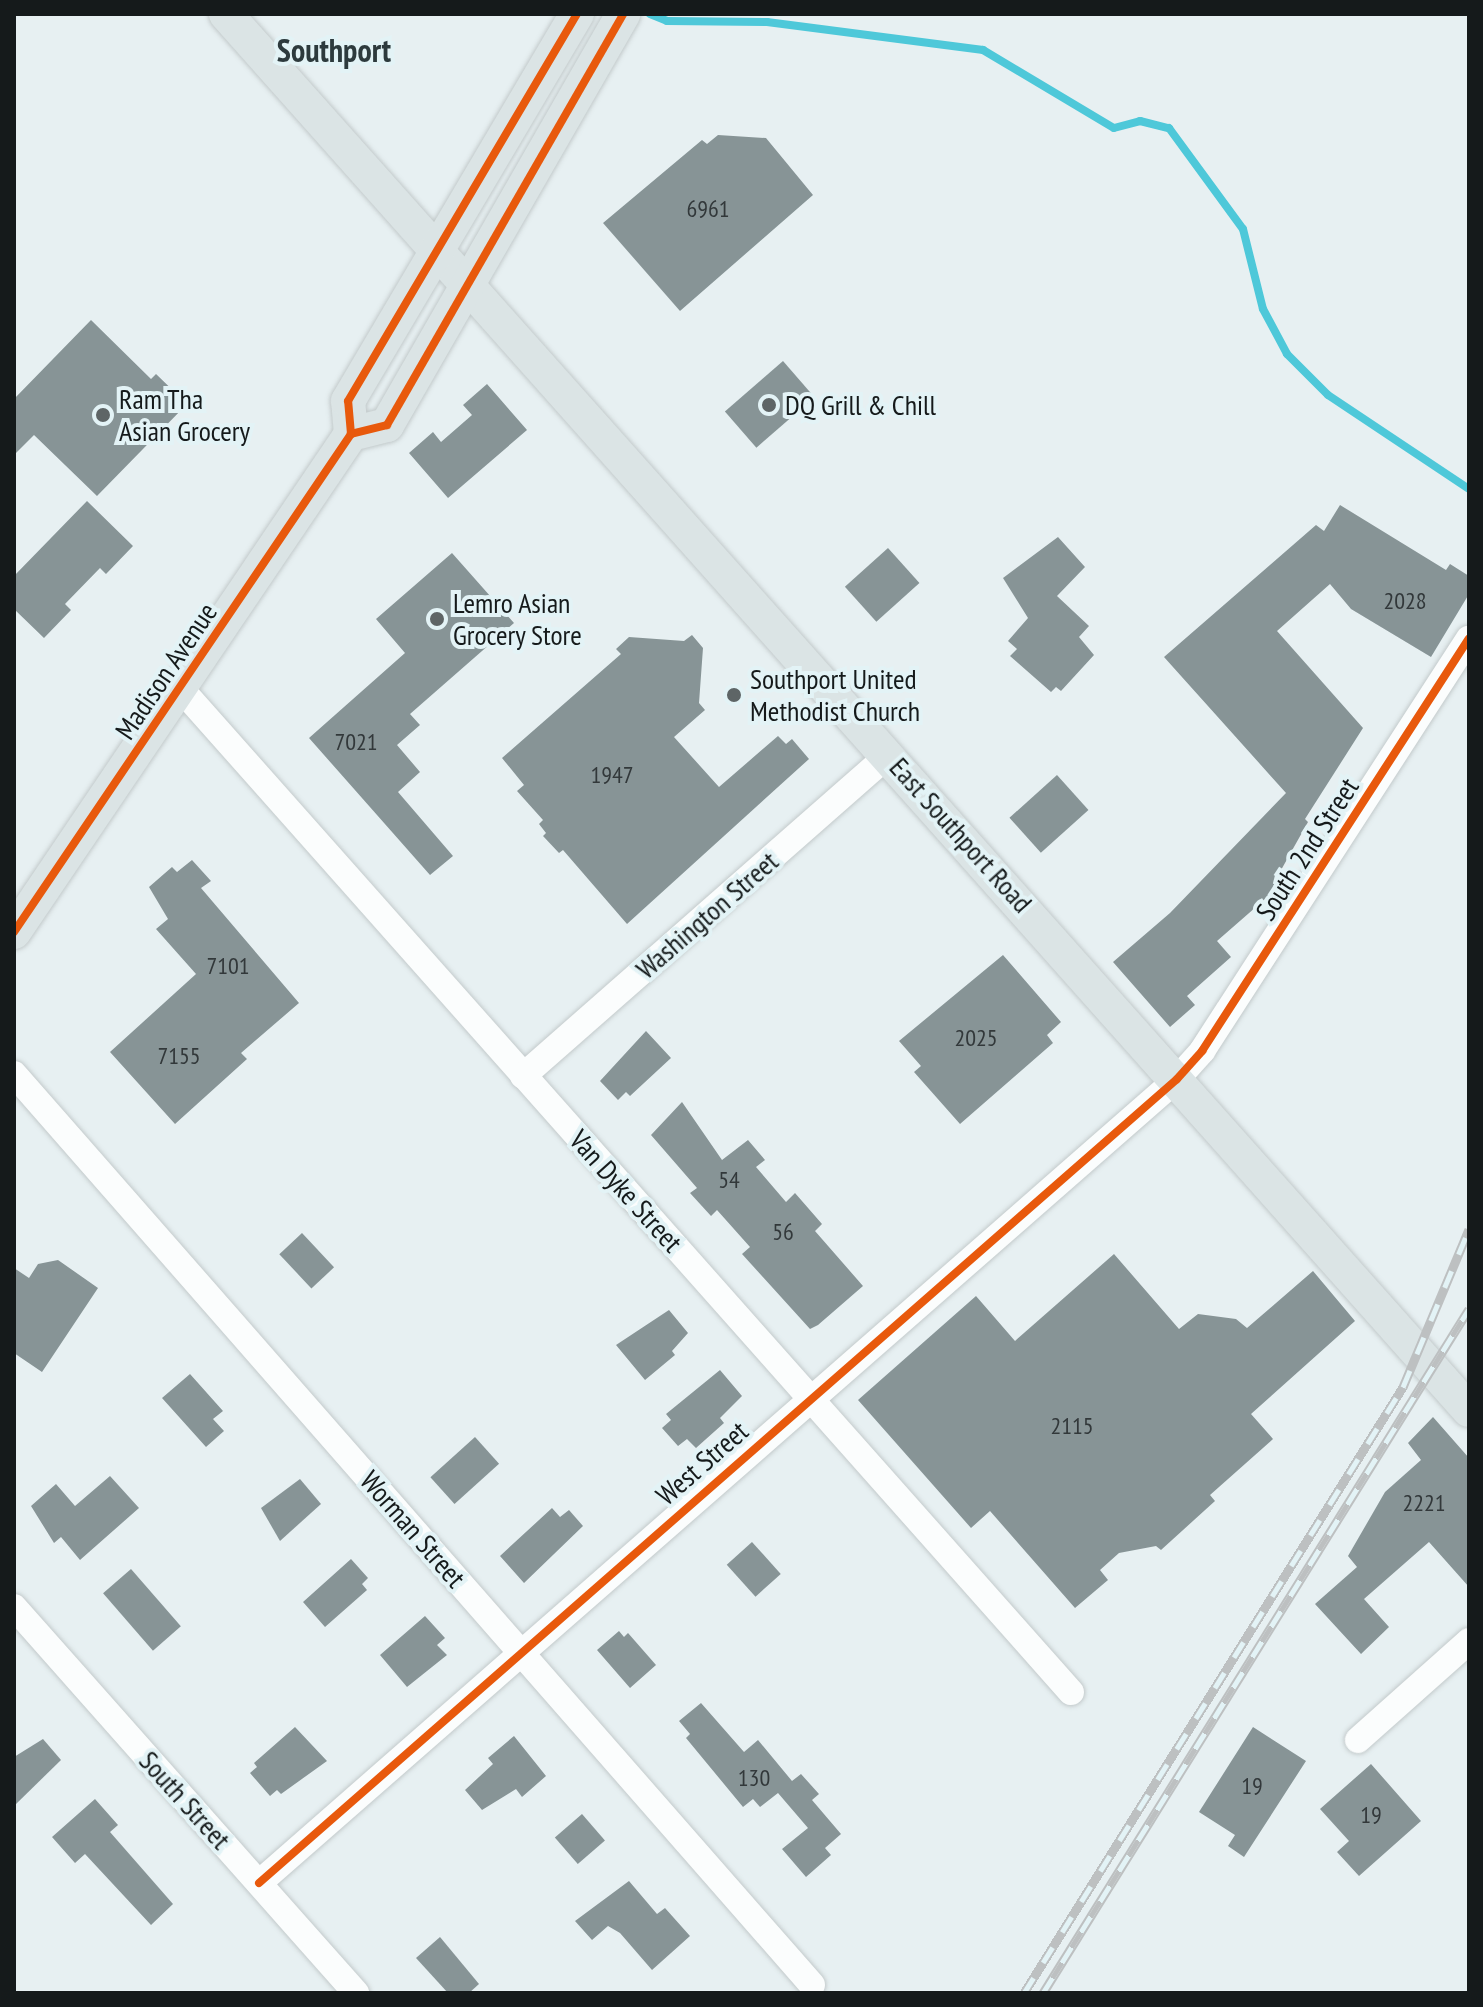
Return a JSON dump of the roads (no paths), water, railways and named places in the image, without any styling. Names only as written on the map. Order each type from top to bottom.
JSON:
[{"type":"main road","name":"East Southport Road","points":[[226,14],[470,283],[1469,1410]]},
{"type":"main road","points":[[569,28],[348,401],[351,434],[387,425],[623,14]]},
{"type":"main road","name":"Madison Avenue","points":[[14,932],[351,434]]},
{"type":"street","name":"South 2nd Street","points":[[1177,1079],[1202,1051],[1469,639]]},
{"type":"street","name":"Van Dyke Street","points":[[181,689],[1071,1692]]},
{"type":"street","name":"Washington Street","points":[[523,1076],[889,754]]},
{"type":"street","name":"Worman Street","points":[[14,1074],[812,1985]]},
{"type":"street","name":"West Street","points":[[259,1883],[810,1397],[1177,1079]]},
{"type":"street","name":"South Street","points":[[14,1607],[356,1993]]},
{"type":"street","points":[[1358,1740],[1469,1641]]},
{"type":"waterway","points":[[650,14],[667,21],[767,22],[983,50],[1114,128],[1140,121],[1169,128],[1243,229],[1263,309],[1287,354],[1328,395],[1469,489]]},
{"type":"railway","points":[[1024,1993],[1403,1387],[1469,1229]]},
{"type":"railway","points":[[1043,1993],[1469,1309]]},
{"type":"place","name":"DQ Grill & Chill","points":[[769,405]]},
{"type":"place","name":"Ram Tha Asian Grocery","points":[[103,415]]},
{"type":"place","name":"Lemro Asian Grocery Store","points":[[437,619]]},
{"type":"place","name":"Southport United Methodist Church","points":[[734,695]]},
{"type":"district","name":"Southport","points":[[334,50]]}]
